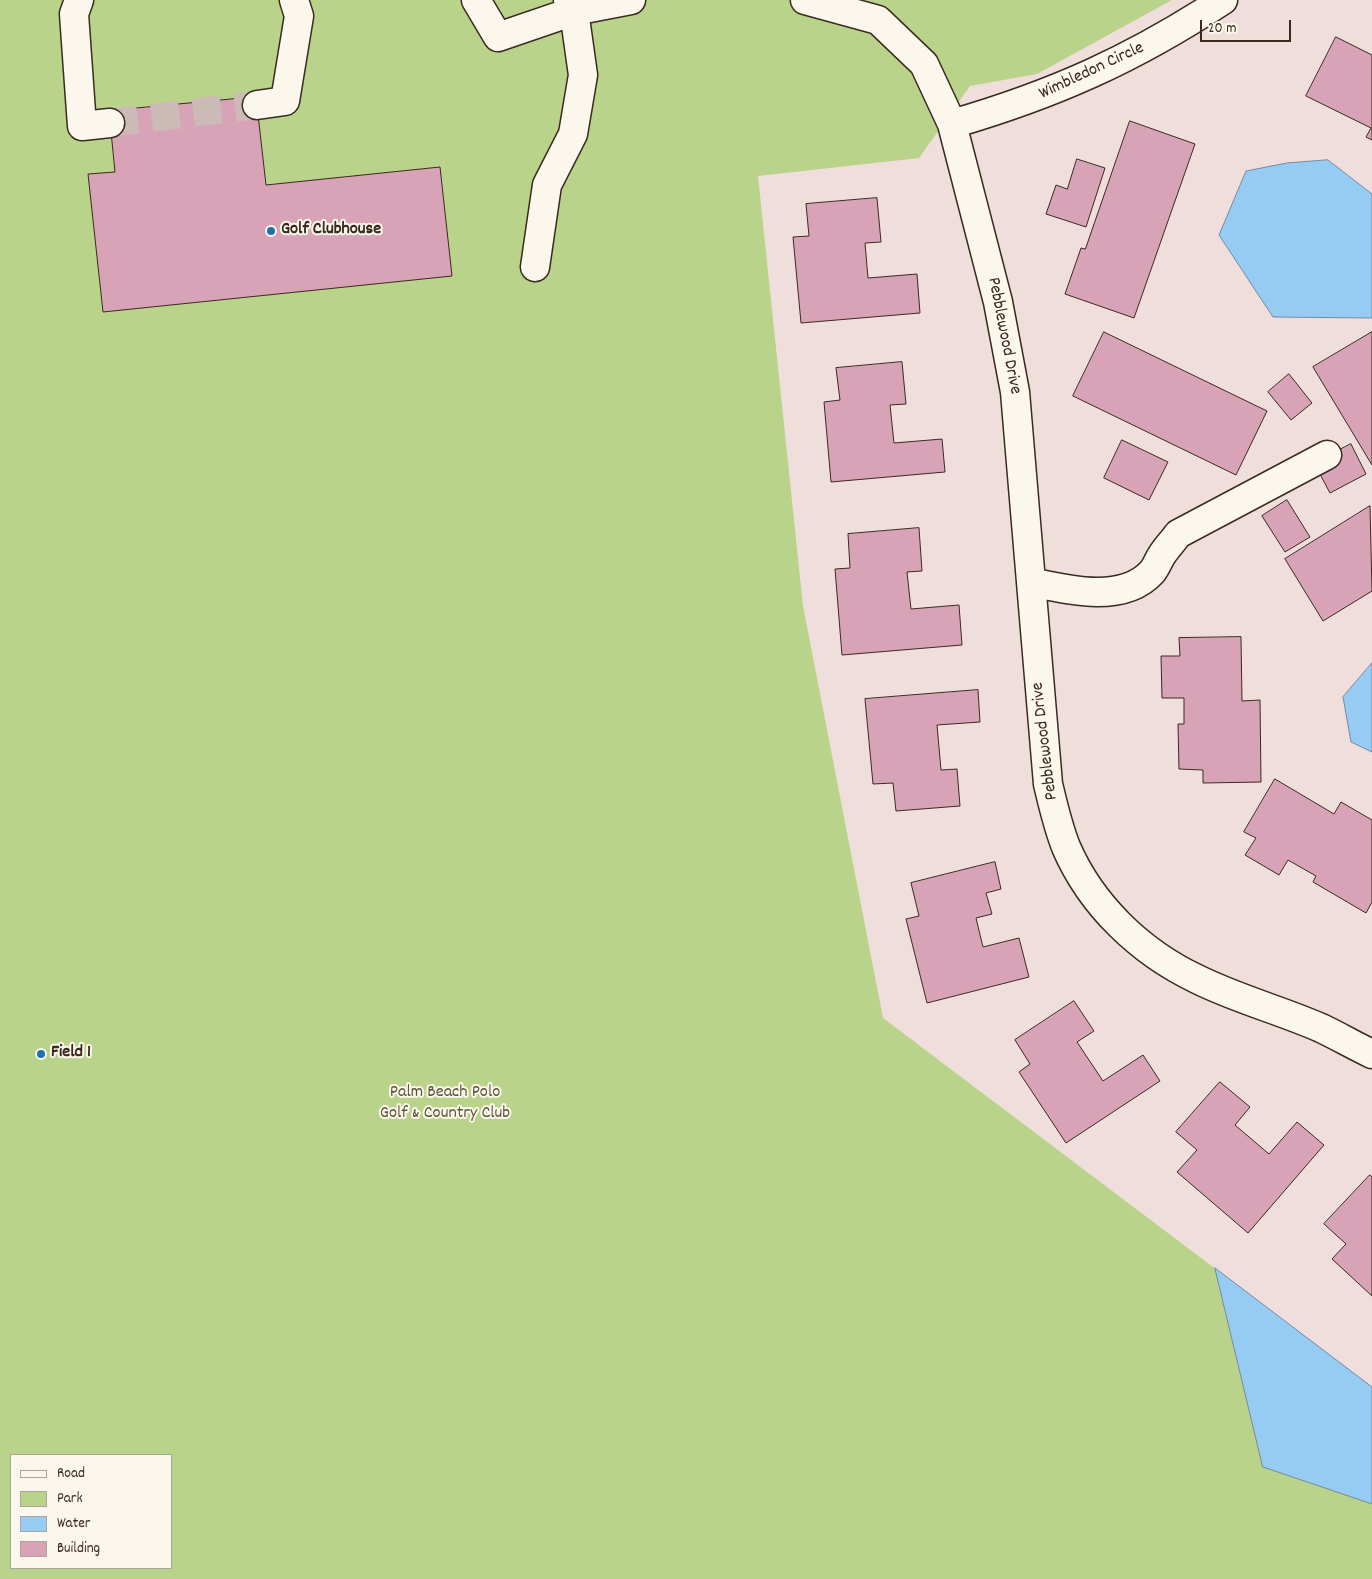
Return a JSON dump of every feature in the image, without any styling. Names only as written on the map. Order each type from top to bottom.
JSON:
[{"type":"street","points":[[79,0],[74,14],[82,126],[110,123]]},
{"type":"street","points":[[257,104],[285,101],[299,16],[294,0]]},
{"type":"street","points":[[476,0],[498,37],[571,5],[631,0]]},
{"type":"street","points":[[805,0],[877,10]]},
{"type":"street","name":"Wimbledon Circle","points":[[952,124],[1009,108],[1064,87],[1117,63],[1169,35],[1223,0]]},
{"type":"street","points":[[536,267],[547,185],[573,134],[583,76],[571,5]]},
{"type":"street","name":"Pebblewood Drive","points":[[877,10],[924,64],[952,124],[998,302],[1015,392],[1048,784],[1066,846],[1097,900],[1119,925],[1160,958],[1197,980],[1322,1028],[1372,1054]]},
{"type":"street","points":[[1031,582],[1076,592],[1100,592],[1140,582],[1153,571],[1163,553],[1178,534],[1327,455]]},
{"type":"green space","name":"Palm Beach Polo Golf & Country Club","points":[[0,0],[1172,0],[1037,74],[970,86],[919,158],[758,176],[803,606],[883,1018],[1372,1387],[1372,1579],[0,1579]]},
{"type":"water","points":[[1328,160],[1372,194],[1372,318],[1273,317],[1219,235],[1246,171],[1287,163]]},
{"type":"water","points":[[1372,663],[1372,752],[1351,742],[1343,697]]},
{"type":"water","points":[[1215,1268],[1372,1387],[1372,1504],[1263,1467]]},
{"type":"building","points":[[1336,37],[1372,55],[1372,140],[1366,137],[1371,128],[1306,96]]},
{"type":"building","name":"Golf Clubhouse","points":[[256,97],[266,185],[440,167],[452,276],[103,312],[88,174],[115,172],[109,111]]},
{"type":"building","points":[[1130,121],[1195,144],[1134,318],[1065,294],[1081,248],[1085,249]]},
{"type":"building","points":[[1077,159],[1105,168],[1086,227],[1046,214],[1056,185],[1067,189]]},
{"type":"building","points":[[877,198],[881,242],[865,243],[868,278],[917,274],[920,313],[801,323],[793,237],[809,236],[806,204]]},
{"type":"building","points":[[1104,332],[1267,411],[1236,475],[1073,396]]},
{"type":"building","points":[[1372,332],[1372,465],[1313,367]]},
{"type":"building","points":[[902,362],[906,404],[890,405],[894,443],[942,439],[945,472],[831,482],[824,402],[840,400],[836,368]]},
{"type":"building","points":[[1289,374],[1312,403],[1291,420],[1268,392]]},
{"type":"building","points":[[1122,440],[1168,462],[1149,500],[1104,478]]},
{"type":"building","points":[[1351,444],[1366,474],[1330,493],[1314,463]]},
{"type":"building","points":[[1287,500],[1310,537],[1285,552],[1262,516]]},
{"type":"building","points":[[1370,506],[1372,591],[1323,621],[1285,559]]},
{"type":"building","points":[[919,528],[922,571],[907,572],[911,609],[959,605],[962,645],[842,655],[835,569],[850,568],[848,534]]},
{"type":"building","points":[[1241,637],[1242,701],[1260,700],[1261,782],[1203,783],[1203,770],[1179,769],[1178,724],[1184,724],[1184,698],[1162,698],[1161,656],[1180,656],[1179,638]]},
{"type":"building","points":[[978,690],[980,722],[937,725],[941,770],[957,769],[960,806],[896,811],[893,783],[873,784],[865,699]]},
{"type":"building","points":[[1275,779],[1334,814],[1341,802],[1372,820],[1372,902],[1366,913],[1313,882],[1316,876],[1288,860],[1279,875],[1245,855],[1256,838],[1244,832]]},
{"type":"building","points":[[995,862],[1001,889],[986,893],[992,914],[976,918],[983,947],[1019,938],[1029,977],[927,1003],[906,919],[919,916],[911,883]]},
{"type":"building","points":[[1074,1001],[1094,1031],[1077,1042],[1103,1081],[1143,1055],[1160,1081],[1066,1143],[1019,1072],[1030,1064],[1015,1040]]},
{"type":"building","points":[[1220,1082],[1250,1107],[1235,1125],[1269,1154],[1297,1122],[1324,1145],[1248,1233],[1177,1172],[1197,1150],[1176,1132]]},
{"type":"building","points":[[1370,1175],[1372,1177],[1372,1296],[1332,1259],[1346,1244],[1324,1224]]},
{"type":"tunnel","points":[[110,123],[257,105]]},
{"type":"place","name":"Golf Clubhouse","points":[[271,231]]},
{"type":"place","name":"Field 1","points":[[41,1054]]}]
